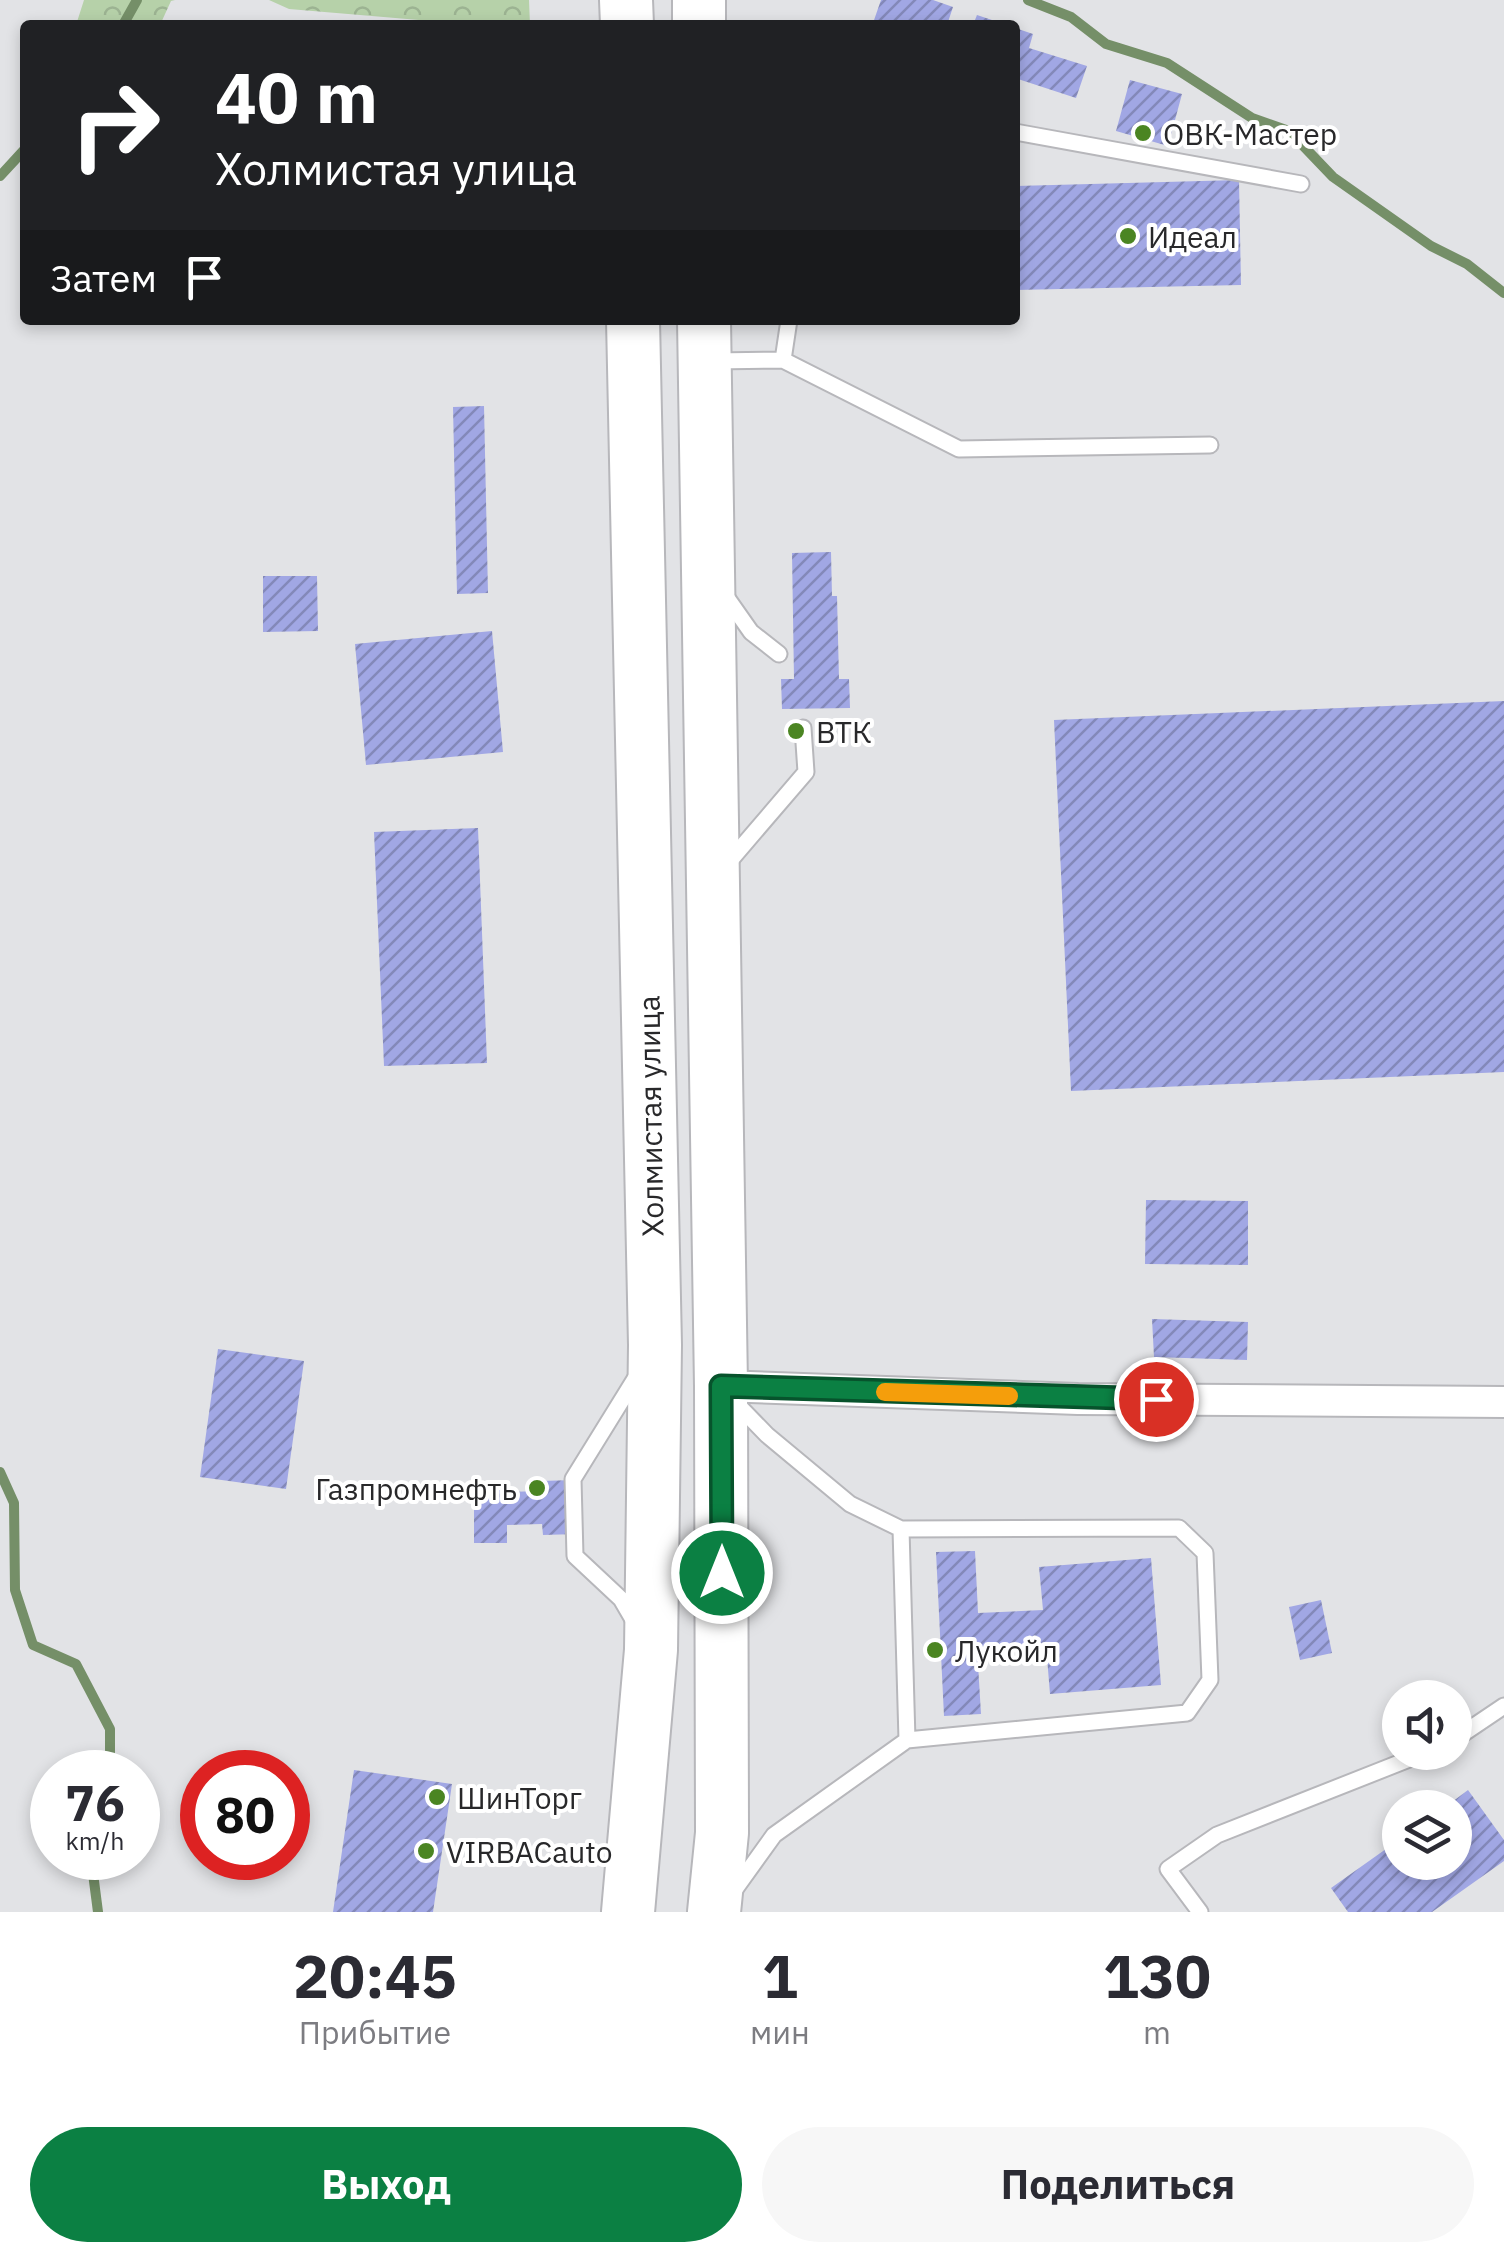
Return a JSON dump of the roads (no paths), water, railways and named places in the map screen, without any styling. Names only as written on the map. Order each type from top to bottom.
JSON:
[{"type":"highway","name":"Холмистая улица","points":[[628,1912],[651,1650],[655,1345],[633,325]]},
{"type":"highway","points":[[704,341],[721,1386],[722,1834],[717,1912]]},
{"type":"street","points":[[721,1386],[1078,1398],[1504,1402]]},
{"type":"lane","points":[[1020,133],[1300,184]]},
{"type":"lane","points":[[783,360],[788,325]]},
{"type":"lane","points":[[704,341],[783,360],[959,449],[1210,445]]},
{"type":"lane","points":[[708,570],[752,632],[779,654]]},
{"type":"lane","points":[[713,882],[806,772],[803,728]]},
{"type":"lane","points":[[651,1650],[620,1599],[575,1556],[573,1479],[655,1345]]},
{"type":"lane","points":[[717,1912],[774,1835],[908,1740],[1186,1713],[1210,1680],[1205,1553],[1179,1528],[901,1529],[850,1504],[767,1435],[721,1386]]},
{"type":"lane","points":[[901,1529],[908,1740]]},
{"type":"lane","points":[[1472,1728],[1504,1706]]},
{"type":"lane","points":[[1200,1912],[1168,1869],[1217,1835],[1382,1770]]},
{"type":"waterway","points":[[126,20],[137,0]]},
{"type":"waterway","points":[[1028,0],[1071,17],[1106,44],[1167,63],[1252,118],[1289,131],[1333,177],[1431,246],[1467,264],[1504,293]]},
{"type":"waterway","points":[[0,176],[20,154]]},
{"type":"waterway","points":[[0,1472],[14,1503],[15,1590],[33,1645],[76,1664],[110,1729],[110,1750]]},
{"type":"waterway","points":[[94,1880],[98,1912]]},
{"type":"place","name":"ОВК-Мастер","points":[[1143,133]]},
{"type":"place","name":"Идеал","points":[[1128,236]]},
{"type":"place","name":"ВТК","points":[[796,731]]},
{"type":"place","name":"Газпромнефть","points":[[537,1488]]},
{"type":"place","name":"Лукойл","points":[[935,1650]]},
{"type":"place","name":"ШинТорг","points":[[437,1797]]},
{"type":"place","name":"VIRBACauto","points":[[426,1851]]}]
